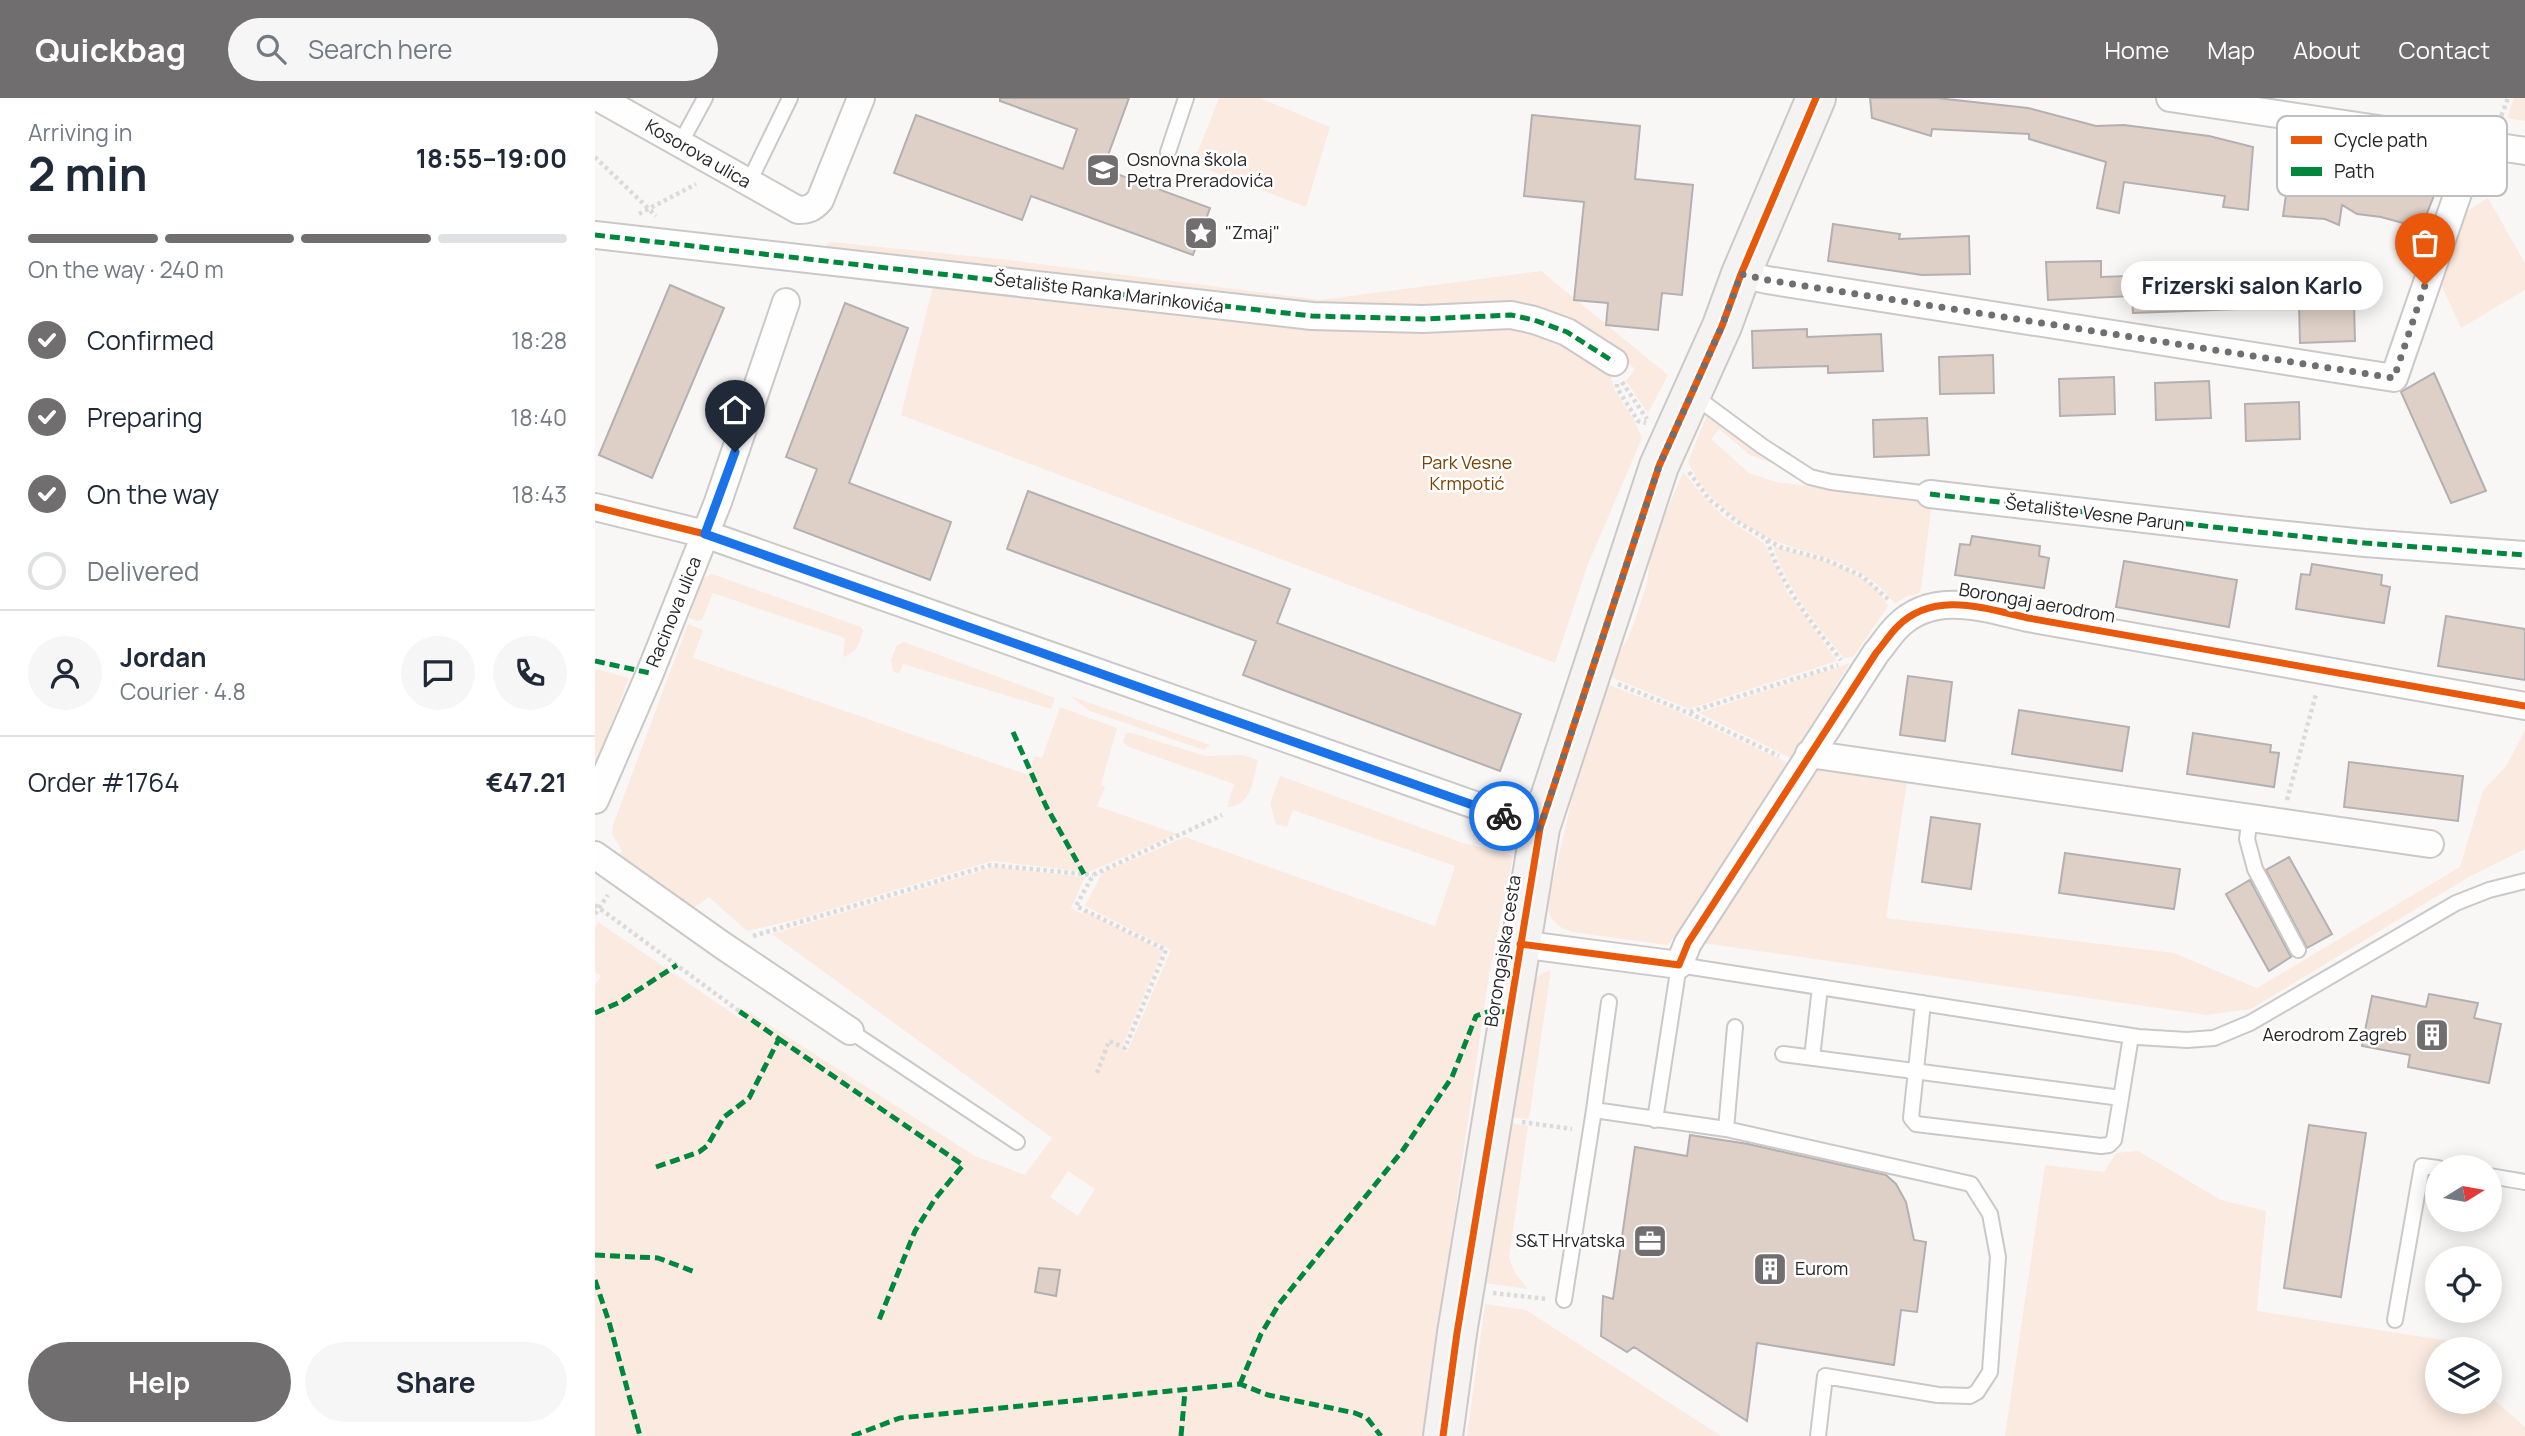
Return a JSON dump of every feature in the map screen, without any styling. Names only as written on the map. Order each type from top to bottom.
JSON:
[{"type":"street","name":"Kosorova ulica","points":[[614,101],[680,144],[798,210],[813,208],[820,200],[861,98]]},
{"type":"street","name":"Borongajska cesta","points":[[1443,1436],[1457,1333],[1540,828],[1659,466],[1722,326],[1741,274],[1817,98]]},
{"type":"street","points":[[2170,98],[2289,116]]},
{"type":"street","points":[[2507,148],[2525,151]]},
{"type":"street","points":[[1741,274],[2394,378],[2457,196]]},
{"type":"street","name":"Šetalište Ranka Marinkovića","points":[[598,235],[1312,316],[1423,319],[1511,315],[1567,332],[1619,373]]},
{"type":"street","name":"Racinova ulica","points":[[595,800],[650,673],[705,534],[786,302]]},
{"type":"street","name":"Šetalište Vesne Parun","points":[[1930,494],[2248,531],[2525,555]]},
{"type":"street","points":[[595,507],[705,534],[1540,828]]},
{"type":"street","name":"Borongaj aerodrom","points":[[1679,965],[1688,943],[1876,653],[1898,626],[1916,612],[1948,603],[1968,604],[2041,620],[2525,706]]},
{"type":"street","points":[[1804,761],[2281,822],[2430,844]]},
{"type":"street","points":[[595,855],[722,946],[850,1031]]},
{"type":"street","points":[[1520,944],[1679,965]]},
{"type":"lane","points":[[680,144],[705,98]]},
{"type":"lane","points":[[748,184],[790,98]]},
{"type":"lane","points":[[1168,152],[1186,98]]},
{"type":"lane","name":"Šetalište Vesne Parun","points":[[1691,393],[1762,446],[1810,477],[1930,494]]},
{"type":"lane","points":[[2250,818],[2246,839],[2255,869],[2298,950]]},
{"type":"lane","points":[[1655,1120],[1679,965],[2131,1036],[2187,1040],[2214,1038],[2250,1023],[2456,903],[2525,881]]},
{"type":"lane","points":[[1812,1058],[1819,987]]},
{"type":"lane","points":[[1564,1300],[1609,1002]]},
{"type":"lane","points":[[1923,1003],[1911,1118],[1916,1124],[2109,1145],[2114,1140],[2131,1036]]},
{"type":"lane","points":[[1726,1129],[1735,1027]]},
{"type":"lane","points":[[850,1031],[1017,1142]]},
{"type":"lane","points":[[1783,1054],[2121,1098]]},
{"type":"lane","points":[[1594,1110],[1726,1129],[1971,1184],[1990,1213],[1998,1257],[1990,1372],[1977,1392],[1969,1396],[1938,1395],[1825,1376],[1818,1436]]},
{"type":"lane","points":[[2395,1320],[2422,1166],[2425,1166]]},
{"type":"lane","points":[[2503,1178],[2525,1182]]},
{"type":"path","points":[[2502,116],[2508,98]]},
{"type":"path","points":[[595,157],[688,245]]},
{"type":"path","points":[[598,235],[696,184]]},
{"type":"path","points":[[1619,373],[1643,414]]},
{"type":"path","points":[[1619,373],[1617,388],[1639,421],[1652,426]]},
{"type":"path","points":[[1682,463],[1709,499],[1736,521],[1780,547],[1826,560],[1863,576],[1909,617]]},
{"type":"path","points":[[1689,713],[1843,664],[1783,581],[1767,539]]},
{"type":"path","points":[[2281,822],[2323,669]]},
{"type":"path","points":[[1613,682],[1689,713],[1789,760],[1804,761]]},
{"type":"path","points":[[722,946],[991,865],[1093,875],[1222,815]]},
{"type":"path","points":[[1093,875],[1075,908],[1166,950],[1125,1048],[1109,1041],[1097,1073]]},
{"type":"path","points":[[595,905],[739,1011]]},
{"type":"path","points":[[1518,1121],[1591,1132]]},
{"type":"path","points":[[1482,1291],[1564,1300]]},
{"type":"green space","points":[[1219,98],[1260,98],[1330,127],[1306,207],[1193,164]]},
{"type":"green space","points":[[2514,98],[2525,98],[2525,121],[2507,118]]},
{"type":"green space","points":[[2488,198],[2525,263],[2525,290],[2461,328],[2438,278],[2464,213]]},
{"type":"green space","points":[[828,243],[1009,260],[1320,300],[1541,271],[1668,375],[1648,413],[1626,381],[1635,369],[1608,345],[1585,330],[825,250]]},
{"type":"green space","name":"Park Vesne Krmpotić","points":[[934,282],[1541,331],[1608,368],[1615,391],[1642,438],[1588,564],[1555,663],[901,415]]},
{"type":"green space","points":[[1711,415],[1774,464],[1750,455],[1719,429],[1711,439],[1749,473],[1776,482],[1932,502],[1921,589],[1918,594],[1907,596],[1895,604],[1885,591],[1861,573],[1758,533],[1730,514],[1706,490],[1688,462],[1706,417]]},
{"type":"green space","points":[[1683,472],[1723,516],[1764,543],[1787,592],[1837,661],[1689,709],[1606,675],[1634,623],[1647,583],[1651,549]]},
{"type":"green space","points":[[1773,546],[1837,566],[1867,582],[1879,592],[1888,606],[1853,657],[1844,658],[1813,619],[1786,577]]},
{"type":"green space","points":[[712,574],[861,627],[863,631],[859,644],[843,657],[845,638],[713,593],[702,620],[689,618],[703,578]]},
{"type":"green space","points":[[688,624],[703,630],[693,658],[1028,775],[1035,756],[1042,758],[1060,707],[1117,728],[1101,785],[1105,787],[1097,806],[1177,834],[1089,872],[992,861],[799,919],[747,931],[709,897],[695,907],[688,907],[617,861],[622,851],[612,834],[613,825]]},
{"type":"green space","points":[[904,642],[1055,698],[1051,709],[903,664],[899,674],[893,671],[891,660],[897,645]]},
{"type":"green space","points":[[1850,663],[1791,758],[1699,713]]},
{"type":"green space","points":[[595,669],[629,678],[595,768]]},
{"type":"green space","points":[[1604,683],[1672,709],[1788,763],[1697,906],[1667,945],[1572,932],[1555,923],[1547,906],[1572,799]]},
{"type":"green space","points":[[1070,696],[1210,745],[1204,750],[1090,711]]},
{"type":"green space","points":[[2525,730],[2525,849],[2467,878],[2251,1009],[2207,1015],[1702,943],[1809,775],[1828,765],[1908,776],[1886,918],[2174,953],[2257,988],[2460,867],[2483,791],[2507,765]]},
{"type":"green space","points":[[1126,733],[1205,756],[1242,755],[1258,760],[1250,791],[1242,802],[1227,807],[1234,784],[1129,747],[1123,742]]},
{"type":"green space","points":[[1280,776],[1463,843],[1513,856],[1488,980],[1423,1436],[595,1436],[595,985],[601,976],[595,972],[595,928],[598,922],[741,1019],[747,1011],[975,1156],[1025,1175],[1052,1138],[772,934],[994,867],[1085,877],[1071,908],[1082,914],[1083,911],[1163,951],[1121,1049],[1127,1052],[1171,950],[1085,906],[1102,873],[1185,837],[1435,926],[1455,866],[1293,810],[1287,827],[1276,824],[1270,803]],"holes":[[[1068,1171],[1095,1189],[1078,1216],[1050,1197]]]},
{"type":"green space","points":[[1551,970],[1529,1119],[1511,1117],[1533,982],[1542,973]]},
{"type":"green space","points":[[1510,1123],[1528,1126],[1509,1258],[1515,1273],[1528,1289],[1485,1283]]},
{"type":"green space","points":[[2138,1151],[2221,1200],[2266,1211],[2257,1311],[2425,1337],[2425,1414],[2502,1414],[2502,1407],[2525,1427],[2525,1436],[2005,1436],[2045,1165],[2104,1172],[2116,1153]]},
{"type":"green space","points":[[1485,1304],[1526,1310],[1721,1436],[1467,1436]]},
{"type":"building","points":[[1000,98],[1129,98],[1103,169],[1210,208],[1193,255],[1031,196],[1022,220],[894,173],[916,115],[1063,169],[1077,129],[1000,101]]},
{"type":"building","points":[[1870,98],[1937,98],[2028,108],[2096,126],[2124,125],[2209,136],[2253,147],[2248,210],[2223,207],[2225,196],[2124,182],[2119,213],[2097,208],[2106,162],[2029,139],[2029,134],[1932,129],[1931,136],[1872,118]]},
{"type":"building","points":[[1532,115],[1640,126],[1635,179],[1693,185],[1682,295],[1662,293],[1658,330],[1606,325],[1608,303],[1574,300],[1584,202],[1524,196]]},
{"type":"building","points":[[2286,196],[2434,196],[2421,228],[2381,217],[2357,214],[2342,205],[2339,225],[2325,219],[2283,216]]},
{"type":"building","points":[[1833,224],[1900,234],[1899,239],[1969,236],[1970,274],[1922,275],[1828,261]]},
{"type":"building","points":[[2101,261],[2101,277],[2186,274],[2186,282],[2243,280],[2240,309],[2133,313],[2132,296],[2048,300],[2046,262]]},
{"type":"building","points":[[670,285],[724,308],[652,478],[599,455]]},
{"type":"building","points":[[845,303],[908,328],[849,483],[951,522],[930,580],[794,528],[817,469],[786,457]]},
{"type":"building","points":[[2354,304],[2355,341],[2300,343],[2299,306]]},
{"type":"building","points":[[1807,329],[1807,337],[1881,334],[1883,371],[1828,373],[1828,366],[1753,368],[1752,331]]},
{"type":"building","points":[[1993,355],[1994,393],[1940,394],[1939,357]]},
{"type":"building","points":[[2434,373],[2486,491],[2451,503],[2401,392]]},
{"type":"building","points":[[2114,377],[2115,414],[2060,416],[2059,379]]},
{"type":"building","points":[[2209,381],[2211,418],[2156,420],[2155,383]]},
{"type":"building","points":[[2299,402],[2300,439],[2246,441],[2245,404]]},
{"type":"building","points":[[1927,418],[1929,455],[1874,457],[1873,420]]},
{"type":"building","points":[[1028,491],[1290,589],[1277,623],[1521,714],[1500,771],[1243,675],[1256,641],[1007,549]]},
{"type":"building","points":[[1972,536],[2040,546],[2039,556],[2049,558],[2044,588],[1955,575],[1960,544],[1970,545]]},
{"type":"building","points":[[2124,561],[2237,580],[2229,627],[2116,607]]},
{"type":"building","points":[[2312,564],[2382,575],[2381,585],[2390,587],[2384,623],[2296,609],[2301,574],[2310,575]]},
{"type":"building","points":[[2446,616],[2525,629],[2525,680],[2438,666]]},
{"type":"building","points":[[1908,676],[1952,682],[1945,741],[1900,735]]},
{"type":"building","points":[[2019,710],[2129,727],[2122,771],[2012,754]]},
{"type":"building","points":[[2193,733],[2271,745],[2270,752],[2279,753],[2274,787],[2187,774]]},
{"type":"building","points":[[2349,762],[2463,776],[2458,821],[2344,807]]},
{"type":"building","points":[[1931,817],[1980,824],[1971,889],[1922,882]]},
{"type":"building","points":[[2065,853],[2180,869],[2174,909],[2059,893]]},
{"type":"building","points":[[2289,857],[2332,934],[2307,948],[2266,870]]},
{"type":"building","points":[[2250,880],[2291,957],[2269,971],[2226,894]]},
{"type":"building","name":"Aerodrom Zagreb","points":[[2429,994],[2478,1003],[2474,1018],[2501,1024],[2489,1083],[2408,1067],[2410,1055],[2362,1046],[2372,996],[2426,1007]]},
{"type":"building","points":[[2309,1125],[2366,1133],[2341,1297],[2284,1288]]},
{"type":"building","name":"Eurom","points":[[1690,1135],[1748,1144],[1886,1175],[1896,1184],[1906,1202],[1914,1240],[1926,1242],[1917,1312],[1901,1310],[1894,1365],[1757,1343],[1747,1421],[1634,1347],[1627,1352],[1601,1336],[1603,1296],[1613,1299],[1635,1147],[1687,1156]]},
{"type":"building","points":[[1039,1268],[1060,1270],[1056,1296],[1035,1292]]},
{"type":"marked path","points":[[595,235],[1312,316],[1423,319],[1511,315],[1567,332],[1614,362]]},
{"type":"marked path","points":[[1930,494],[2365,543],[2525,555]]},
{"type":"marked path","points":[[595,661],[650,673]]},
{"type":"marked path","points":[[1013,732],[1046,806],[1084,874]]},
{"type":"marked path","points":[[595,1013],[618,1003],[677,965]]},
{"type":"marked path","points":[[656,1167],[699,1152],[707,1146],[724,1117],[749,1098],[779,1039],[739,1011]]},
{"type":"marked path","points":[[1240,1384],[1261,1334],[1279,1304],[1403,1150],[1452,1077],[1476,1016],[1490,1011],[1509,1012]]},
{"type":"marked path","points":[[779,1039],[963,1165],[935,1199],[915,1231],[879,1320]]},
{"type":"marked path","points":[[595,1255],[658,1258],[695,1272]]},
{"type":"marked path","points":[[595,1280],[640,1436]]},
{"type":"marked path","points":[[852,1436],[900,1418],[1240,1384],[1268,1395],[1355,1413],[1367,1418],[1381,1436]]},
{"type":"marked path","points":[[1181,1436],[1185,1391]]},
{"type":"cycle path","points":[[1443,1436],[1457,1333],[1540,828],[1659,466],[1722,326],[1741,274],[1816,98]]},
{"type":"cycle path","points":[[595,507],[705,534],[1540,828]]},
{"type":"cycle path","points":[[1520,944],[1679,965],[1688,943],[1876,653],[1897,627],[1926,609],[1943,605],[1977,607],[2525,706]]},
{"type":"way so far","points":[[1504,816],[1540,828],[1659,466],[1722,326],[1741,274],[2394,378],[2425,285]]},
{"type":"place","name":"Osnovna škola Petra Preradovića","points":[[1103,170]]},
{"type":"place","name":"\"Zmaj\"","points":[[1201,233]]},
{"type":"place","name":"Frizerski salon Karlo","points":[[2425,285]]},
{"type":"place","name":"Aerodrom Zagreb","points":[[2432,1035]]},
{"type":"place","name":"S&T Hrvatska","points":[[1650,1241]]},
{"type":"place","name":"Eurom","points":[[1770,1269]]},
{"type":"route","points":[[735,452],[705,534],[1504,816]]}]
